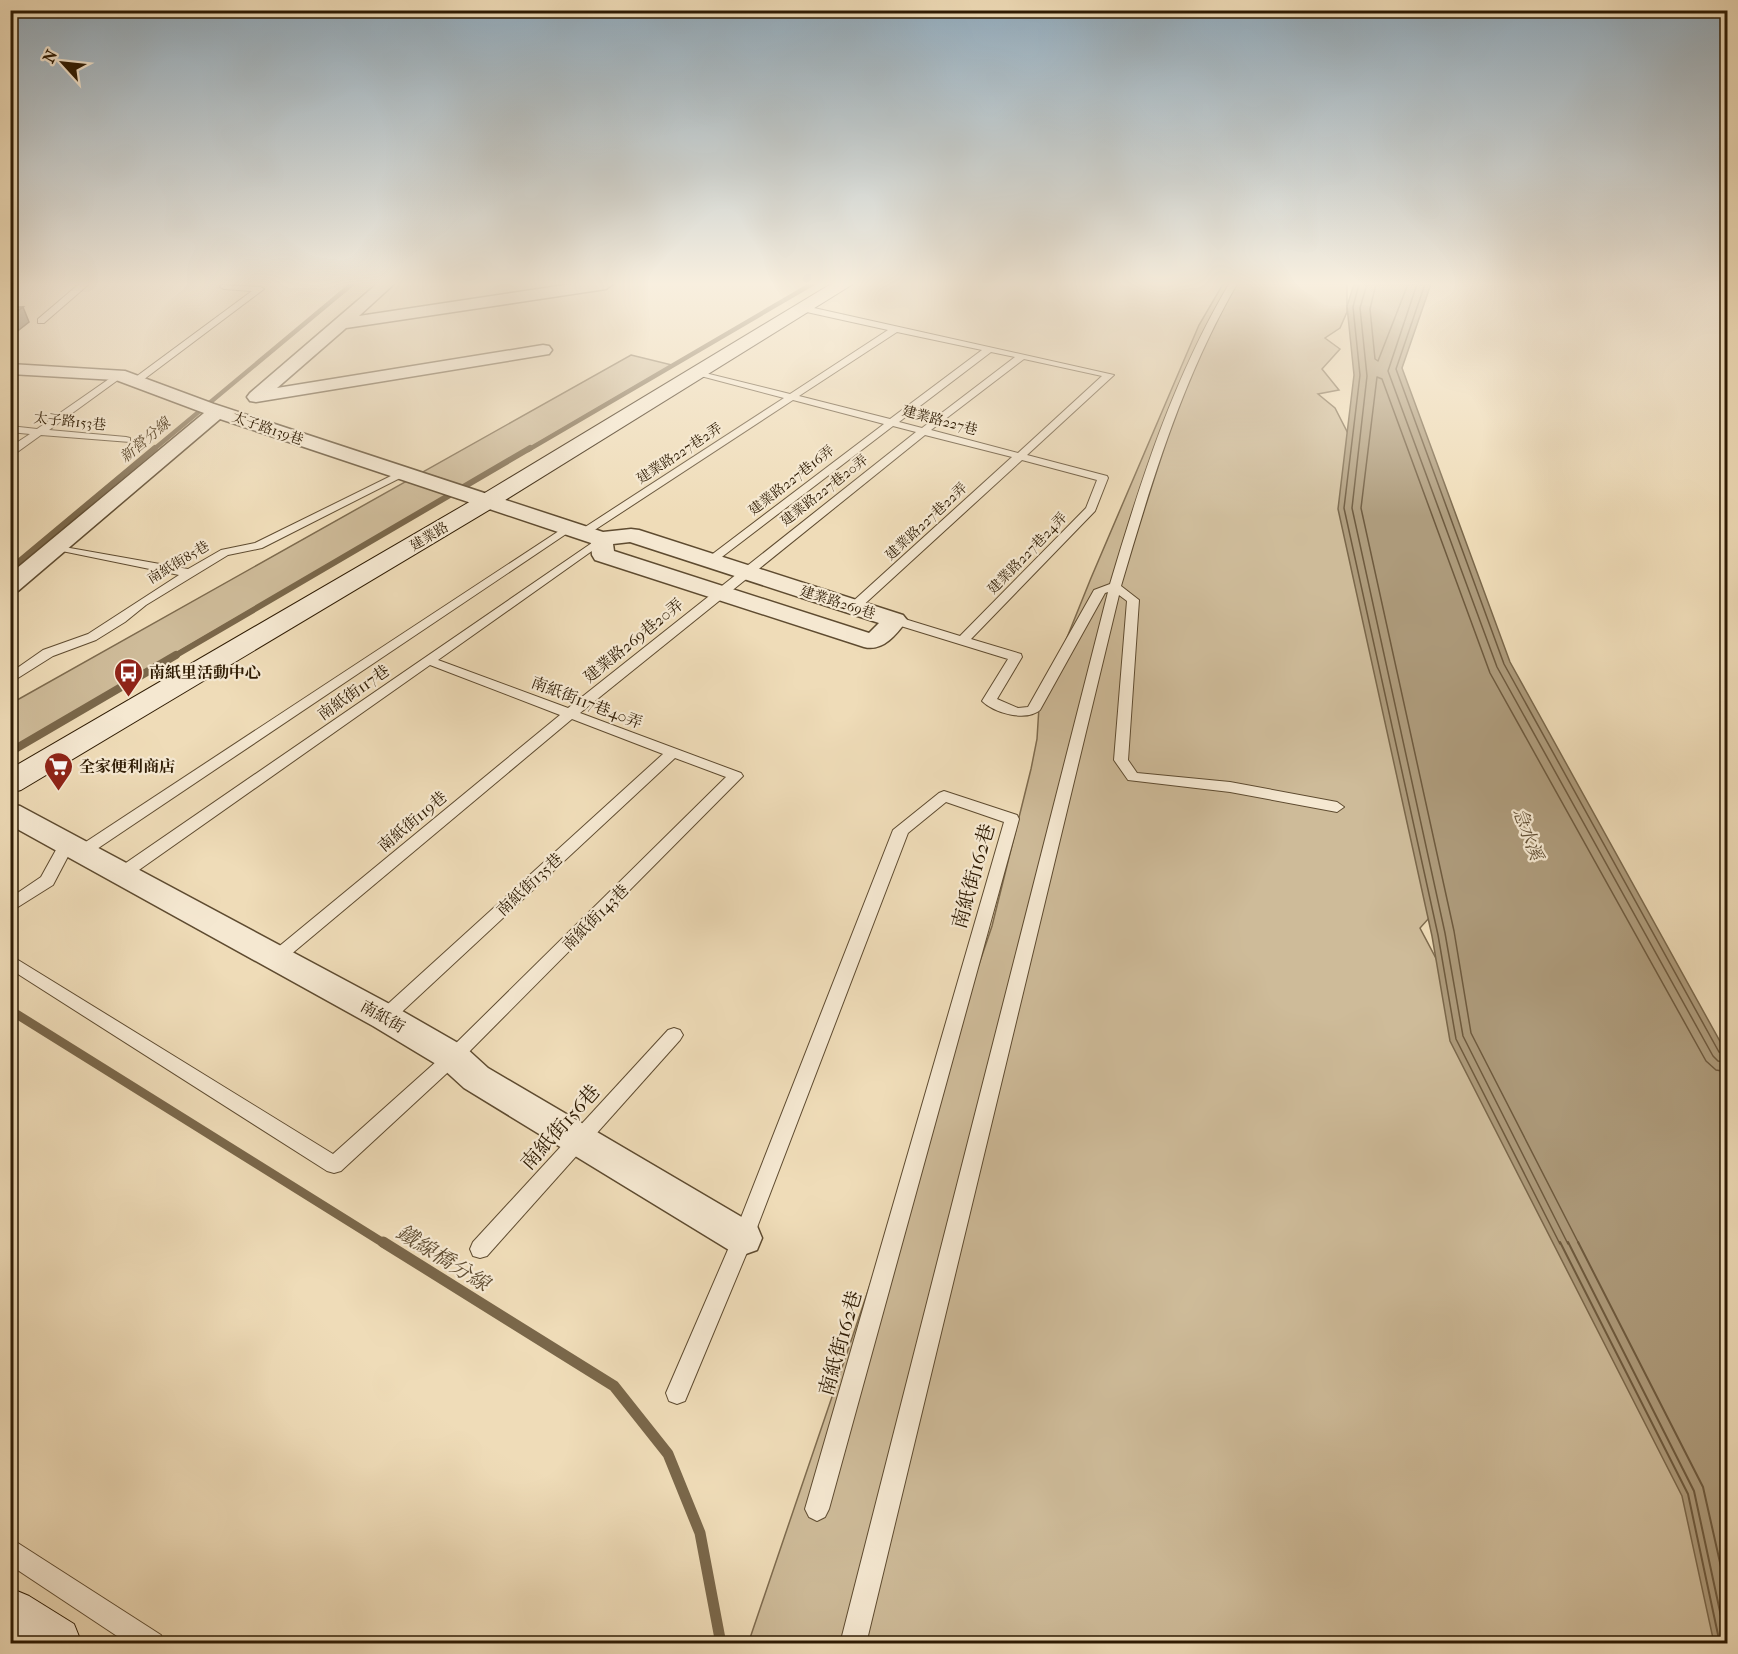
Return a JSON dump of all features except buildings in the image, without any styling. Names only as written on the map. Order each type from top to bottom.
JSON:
[{"type":"street","points":[[256,397],[298,361]]},
{"type":"street","points":[[10,586],[212,409],[256,397],[475,361]]},
{"type":"street","name":"建業路","points":[[10,783],[720,361]]},
{"type":"street","name":"太子路139巷","points":[[10,369],[119,375],[486,502]]},
{"type":"street","name":"建業路269巷","points":[[486,502],[585,534],[632,536],[895,620],[873,642],[603,555],[585,534]]},
{"type":"street","name":"南紙街","points":[[10,813],[385,1017],[453,1057],[476,1077],[743,1238]]},
{"type":"street","points":[[10,1615],[54,1644]]},
{"type":"lane","points":[[136,381],[163,361]]},
{"type":"lane","name":"建業路227巷2弄","points":[[585,534],[847,361]]},
{"type":"lane","name":"建業路227巷16弄","points":[[710,561],[973,361]]},
{"type":"lane","name":"建業路227巷20弄","points":[[719,592],[922,431],[1015,361]]},
{"type":"lane","name":"建業路227巷22弄","points":[[854,607],[1109,375],[1046,361]]},
{"type":"lane","points":[[853,1644],[1115,587],[1159,440],[1191,361]]},
{"type":"lane","name":"建業路227巷","points":[[700,373],[1103,478]]},
{"type":"lane","points":[[12,451],[119,375]]},
{"type":"lane","name":"太子路153巷","points":[[10,429],[126,440]]},
{"type":"lane","name":"南紙街85巷","points":[[10,679],[48,653],[92,637],[121,620],[142,602],[225,552],[258,546],[403,474]]},
{"type":"lane","name":"建業路227巷24弄","points":[[962,641],[1091,509],[1103,478]]},
{"type":"lane","name":"南紙街117巷","points":[[123,873],[427,660],[585,534]]},
{"type":"lane","name":"南紙街117巷","points":[[75,847],[585,534]]},
{"type":"lane","points":[[57,547],[188,573]]},
{"type":"lane","points":[[895,620],[1016,657],[989,701],[1017,712],[1033,710],[1100,591],[1115,587]]},
{"type":"lane","points":[[1115,587],[1133,600],[1122,760],[1133,777],[1230,787],[1337,807]]},
{"type":"lane","name":"建業路269巷20弄","points":[[569,713],[719,592]]},
{"type":"lane","name":"南紙街117巷40弄","points":[[427,660],[736,776]]},
{"type":"lane","name":"南紙街119巷","points":[[278,957],[569,713]]},
{"type":"lane","name":"南紙街135巷","points":[[385,1017],[673,752]]},
{"type":"lane","name":"南紙街143巷","points":[[10,961],[334,1165],[453,1057],[736,776]]},
{"type":"lane","name":"南紙街162巷","points":[[677,1393],[743,1238],[901,830],[944,796],[1012,819],[817,1509]]},
{"type":"lane","points":[[10,906],[46,880],[75,847]]},
{"type":"lane","name":"南紙街156巷","points":[[480,1250],[674,1035]]},
{"type":"lane","points":[[10,1550],[152,1644]]},
{"type":"shaded area","points":[[620,361],[656,361],[672,365],[11,749],[10,704]]},
{"type":"shaded area","points":[[1184,361],[1329,361],[1322,369],[1339,390],[1318,394],[1335,408],[1382,500],[1465,878],[1420,928],[1679,1418],[1727,1643],[748,1644],[992,926],[1031,769],[1037,739],[1039,707]]},
{"type":"water","name":"急水溪","points":[[1353,361],[1404,361],[1402,368],[1510,662],[1727,1054],[1727,1643],[1714,1643],[1682,1496],[1450,1041],[1432,936],[1338,509],[1354,375]]},
{"type":"waterway","name":"新營分線","points":[[153,450],[259,361]]},
{"type":"waterway","points":[[528,450],[680,361]]},
{"type":"waterway","name":"新營分線","points":[[10,569],[155,448]]},
{"type":"waterway","points":[[173,657],[530,448]]},
{"type":"waterway","points":[[10,752],[176,655]]},
{"type":"waterway","name":"鐵線橋分線","points":[[10,1010],[385,1244]]},
{"type":"waterway","name":"鐵線橋分線","points":[[383,1242],[614,1386],[668,1454],[700,1533],[721,1644]]},
{"type":"place","name":"南紙里活動中心","points":[[128,698]]},
{"type":"place","name":"全家便利商店","points":[[58,792]]}]
